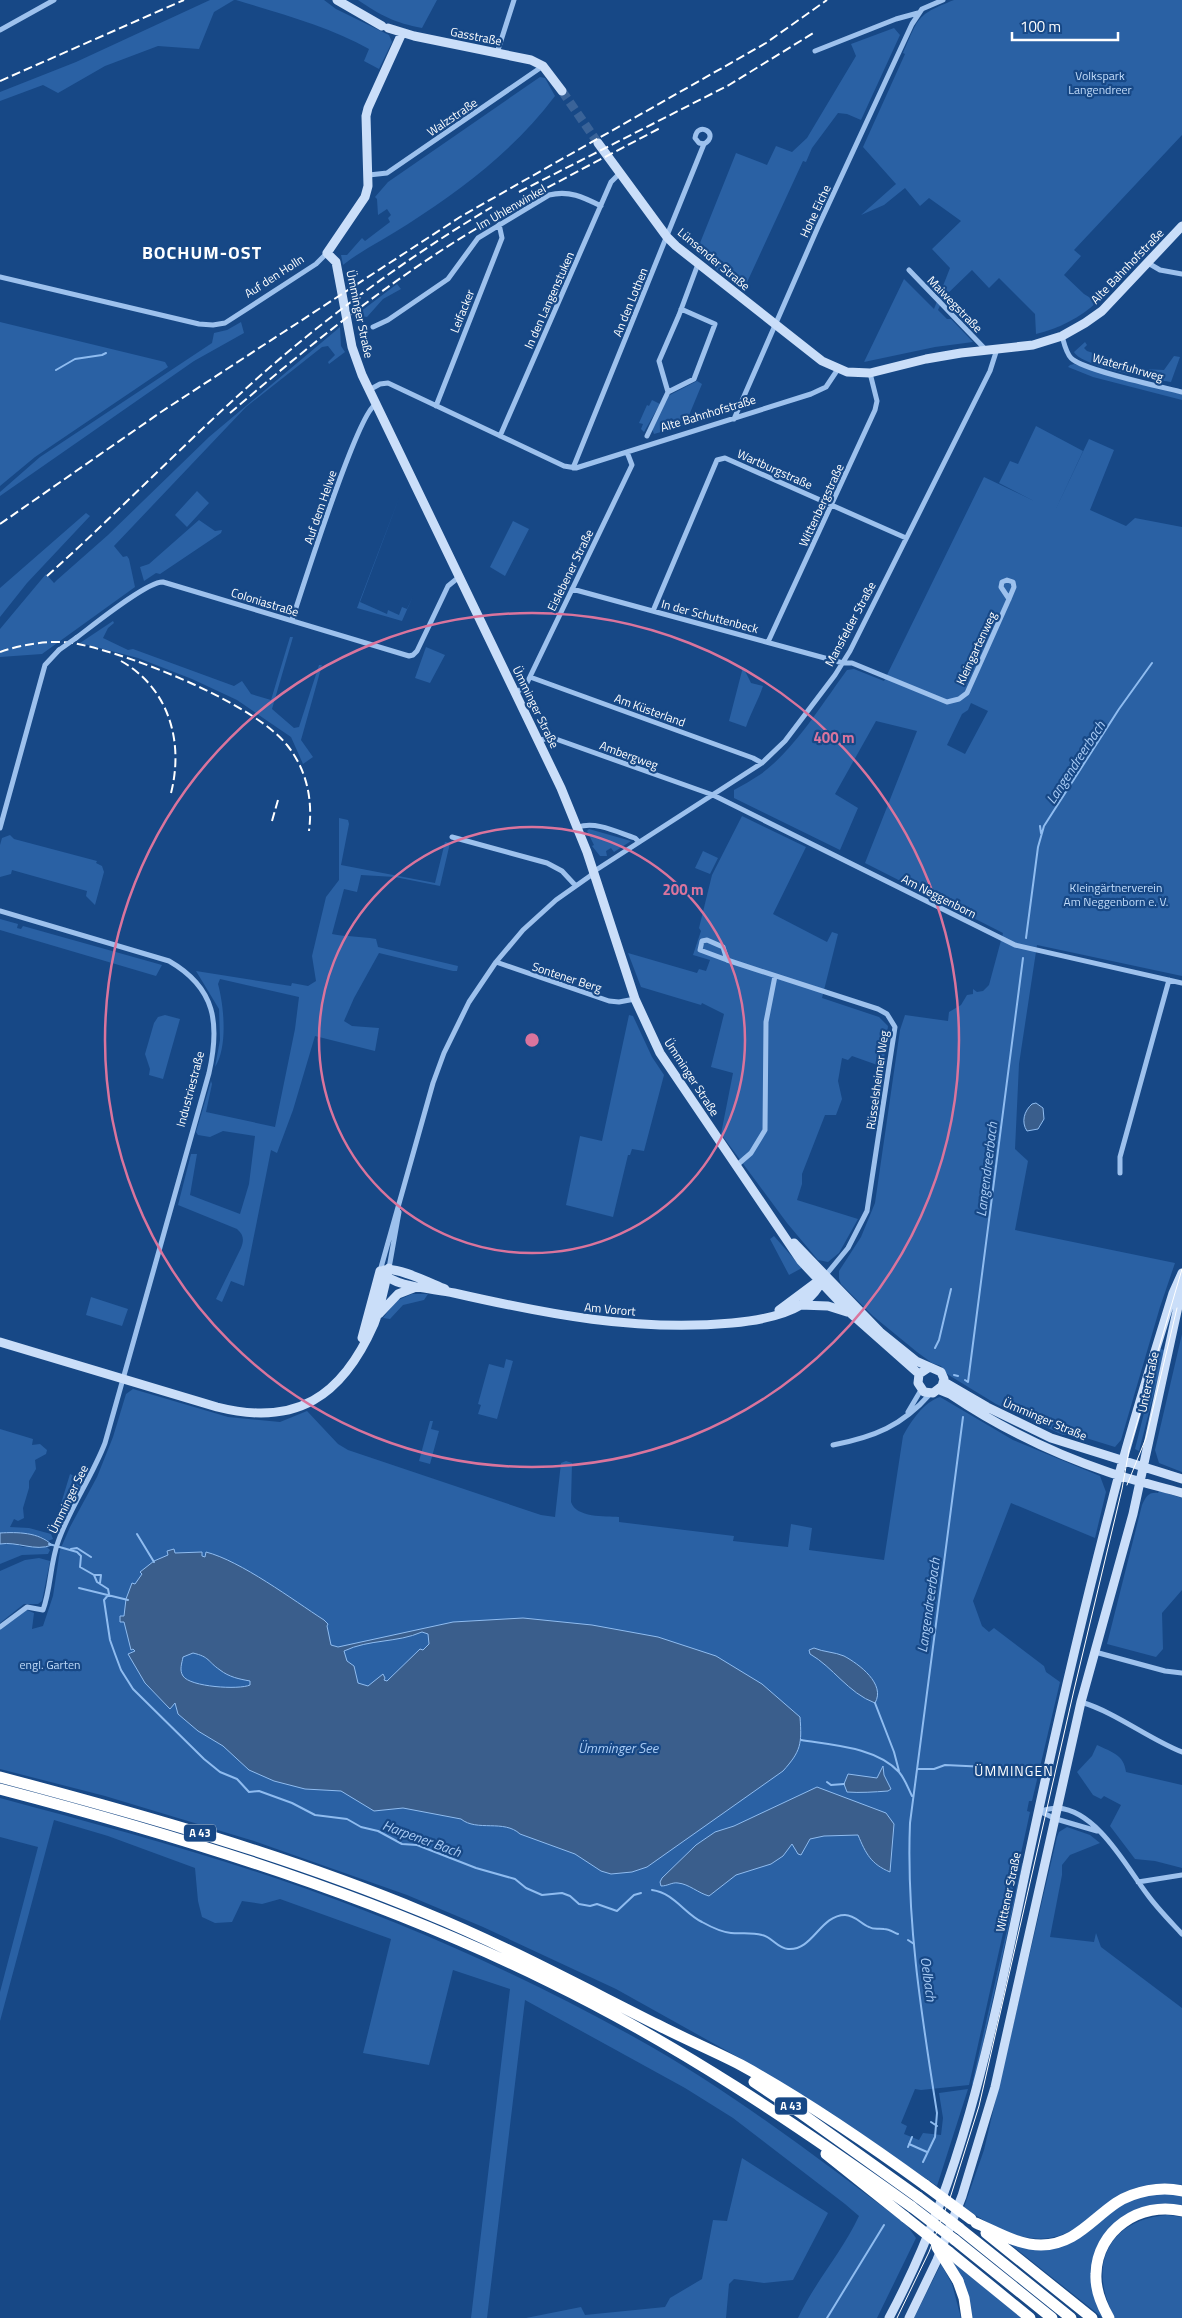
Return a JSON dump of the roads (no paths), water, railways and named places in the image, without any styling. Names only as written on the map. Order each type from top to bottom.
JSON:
[{"type":"highway","name":"A 43","points":[[0,1777],[153,1818],[255,1850],[396,1901],[526,1957],[658,2025],[795,2109],[959,2228],[1071,2318]]},
{"type":"highway","name":"A 43","points":[[0,1789],[252,1862],[395,1913],[502,1958],[552,1983],[623,2020],[754,2097],[908,2212],[955,2240],[1052,2318]]},
{"type":"highway","points":[[658,2025],[741,2066],[839,2124],[974,2221],[1092,2318]]},
{"type":"highway","points":[[974,2221],[1024,2243],[1055,2244],[1071,2238],[1116,2203],[1135,2194],[1160,2189],[1182,2191]]},
{"type":"highway","points":[[1109,2318],[1101,2303],[1096,2276],[1099,2255],[1107,2239],[1121,2223],[1141,2212],[1160,2209],[1182,2211]]},
{"type":"highway","points":[[908,2212],[947,2260],[964,2298],[967,2318]]},
{"type":"highway","points":[[930,2237],[1030,2318]]},
{"type":"street","points":[[0,30],[54,0]]},
{"type":"street","name":"Gasstraße","points":[[337,0],[385,27],[402,33],[531,60],[543,66]]},
{"type":"street","points":[[497,53],[514,0]]},
{"type":"street","points":[[815,51],[896,19],[918,13],[927,6],[943,0]]},
{"type":"street","name":"Hohe Eiche","points":[[734,418],[918,13]]},
{"type":"street","name":"Auf den Holln","points":[[0,277],[199,324],[213,326],[226,323],[316,264],[327,253],[365,197],[370,175],[366,116],[402,33]]},
{"type":"street","points":[[543,66],[562,91]]},
{"type":"street","name":"Walzstraße","points":[[370,175],[387,173],[543,66]]},
{"type":"street","name":"Lünsender Straße","points":[[598,143],[667,237],[775,325],[822,361],[838,369]]},
{"type":"street","name":"An den Lothen","points":[[573,468],[704,144]]},
{"type":"street","name":"In den Langenstuken","points":[[500,436],[601,206],[612,182],[620,173]]},
{"type":"street","name":"Im Uhlenwinkel","points":[[373,327],[388,320],[448,279],[459,266],[473,243],[499,224],[555,193],[574,194],[601,206]]},
{"type":"street","name":"Leifacker","points":[[436,406],[502,238],[499,224]]},
{"type":"street","name":"Alte Bahnhofstraße","points":[[573,468],[811,394],[826,387],[838,369],[870,373],[926,359],[1039,344],[1062,336],[1085,324],[1102,311],[1182,226]]},
{"type":"street","name":"Ümminger Straße","points":[[327,253],[336,262],[352,347],[368,390],[539,740],[578,827],[635,999],[660,1053],[801,1261],[880,1332],[916,1361],[928,1368],[939,1370],[943,1376],[942,1386]]},
{"type":"street","points":[[1148,263],[1160,270],[1182,274]]},
{"type":"street","points":[[668,392],[659,361],[698,264]]},
{"type":"street","name":"Maiwegstraße","points":[[909,270],[986,351]]},
{"type":"street","points":[[647,436],[668,392],[694,379],[715,324],[681,309]]},
{"type":"street","name":"Waterfuhrweg","points":[[1062,336],[1070,357],[1112,374],[1182,392]]},
{"type":"street","name":"Mansfelder Straße","points":[[593,873],[762,763],[785,741],[843,662],[990,371],[997,349]]},
{"type":"street","name":"Wittenbergstraße","points":[[768,642],[877,406],[876,394],[870,373]]},
{"type":"street","points":[[368,390],[380,384],[388,383],[565,466],[573,468]]},
{"type":"street","name":"Auf dem Helwe","points":[[292,620],[348,459],[366,415],[375,404]]},
{"type":"street","name":"Eislebener Straße","points":[[516,693],[526,685],[632,465],[627,452]]},
{"type":"street","name":"Wartburgstraße","points":[[652,611],[717,460],[725,458],[906,538]]},
{"type":"street","name":"Coloniastraße","points":[[0,828],[46,665],[58,650],[158,582],[409,656],[414,655],[448,586],[459,577]]},
{"type":"street","name":"Kleingartenweg","points":[[843,662],[852,663],[944,702],[957,701],[966,693],[1009,600],[1014,587],[1013,582],[1009,580],[1001,584],[1009,600]]},
{"type":"street","name":"In der Schuttenbeck","points":[[572,590],[843,662]]},
{"type":"street","name":"Am Küsterland","points":[[530,677],[753,758],[762,763]]},
{"type":"street","name":"Ambergweg","points":[[539,740],[553,738],[713,795]]},
{"type":"street","name":"Am Neggenborn","points":[[713,795],[1015,944],[1182,983]]},
{"type":"street","points":[[578,827],[589,825],[600,827],[635,838],[639,842]]},
{"type":"street","points":[[452,837],[547,863],[562,871],[575,885]]},
{"type":"street","points":[[376,1319],[386,1278],[384,1270],[391,1225],[399,1206],[433,1083],[444,1053],[469,1002],[496,962],[523,930],[575,885],[593,873]]},
{"type":"street","name":"Industriestraße","points":[[0,911],[169,961],[193,978],[208,998],[213,1012],[215,1039],[209,1073],[123,1380]]},
{"type":"street","name":"Rüsselsheimer Weg","points":[[726,960],[723,947],[702,940],[700,950],[726,960],[883,1011],[891,1018],[895,1027],[867,1211],[848,1248],[821,1280]]},
{"type":"street","name":"Sontener Berg","points":[[496,962],[609,1001],[619,1002],[635,999]]},
{"type":"street","points":[[736,1166],[751,1153],[765,1130],[766,1022],[775,976]]},
{"type":"street","points":[[1120,1173],[1120,1157],[1169,980]]},
{"type":"street","points":[[358,1352],[398,1227],[399,1206]]},
{"type":"street","name":"Am Vorort","points":[[384,1270],[452,1293]]},
{"type":"street","name":"Unterstraße","points":[[1123,1462],[1173,1293],[1182,1274]]},
{"type":"street","name":"Am Vorort","points":[[386,1278],[419,1287],[533,1311],[629,1323],[701,1325],[740,1322],[768,1317],[800,1305],[817,1291],[821,1280]]},
{"type":"street","name":"Ümminger Straße","points":[[821,1280],[849,1312],[919,1374]]},
{"type":"street","name":"Am Vorort","points":[[768,1317],[821,1280]]},
{"type":"street","points":[[0,1342],[123,1380],[237,1412],[267,1415],[313,1401],[341,1379],[376,1319],[398,1294],[419,1287]]},
{"type":"street","name":"Unterstraße","points":[[1140,1481],[1182,1288]]},
{"type":"street","name":"Am Vorort","points":[[800,1305],[828,1306],[849,1312]]},
{"type":"street","points":[[928,1368],[919,1374],[918,1383],[921,1390],[930,1394]]},
{"type":"street","name":"Ümminger See","points":[[0,1627],[28,1606],[43,1610],[49,1589],[56,1547],[98,1462],[112,1422],[123,1380]]},
{"type":"street","points":[[833,1445],[880,1432],[920,1406],[930,1394],[942,1386]]},
{"type":"street","name":"Ümminger Straße","points":[[942,1386],[1051,1438],[1182,1479]]},
{"type":"street","name":"Ümminger Straße","points":[[942,1386],[1029,1440],[1067,1457],[1119,1476],[1182,1493]]},
{"type":"street","points":[[905,1417],[921,1390]]},
{"type":"street","name":"Wittener Straße","points":[[889,2318],[928,2235],[959,2151],[987,2046],[1039,1810],[1123,1462]]},
{"type":"street","points":[[909,2318],[950,2228],[981,2138],[1002,2062],[1081,1702],[1140,1481]]},
{"type":"street","points":[[1095,1652],[1165,1671],[1182,1673]]},
{"type":"street","points":[[1081,1702],[1109,1713],[1149,1737],[1182,1752]]},
{"type":"street","points":[[1039,1810],[1058,1808],[1083,1818],[1100,1832],[1113,1846],[1157,1907],[1182,1934]]},
{"type":"street","points":[[1039,1810],[1056,1819],[1100,1832]]},
{"type":"street","points":[[1138,1882],[1182,1875]]},
{"type":"water","points":[[1036,1103],[1043,1108],[1044,1119],[1038,1129],[1027,1131],[1024,1124],[1025,1113],[1032,1104]]},
{"type":"water","points":[[0,1533],[34,1535],[52,1545],[33,1547],[6,1543],[0,1544]]},
{"type":"water","name":"Ümminger See","points":[[174,1549],[175,1553],[202,1552],[202,1556],[205,1557],[206,1552],[251,1572],[324,1620],[328,1624],[331,1645],[338,1647],[453,1622],[523,1618],[592,1625],[658,1637],[716,1656],[762,1684],[800,1717],[801,1734],[799,1747],[794,1758],[783,1771],[647,1867],[632,1872],[611,1874],[601,1871],[575,1854],[506,1827],[475,1825],[461,1819],[403,1808],[374,1811],[341,1791],[305,1789],[274,1781],[249,1770],[223,1746],[198,1731],[178,1714],[175,1703],[170,1709],[145,1683],[128,1654],[135,1651],[131,1650],[124,1622],[120,1622],[120,1616],[124,1616],[126,1599],[132,1583],[135,1584],[142,1574],[140,1572],[154,1561],[168,1555],[167,1551]],"holes":[[[422,1632],[428,1634],[429,1644],[423,1650],[420,1649],[387,1681],[384,1680],[383,1674],[368,1686],[358,1683],[354,1666],[347,1661],[344,1651],[354,1647],[403,1638]],[[193,1653],[206,1658],[227,1674],[250,1681],[250,1685],[236,1687],[215,1686],[187,1680],[183,1676],[181,1669],[183,1657]]]},
{"type":"water","points":[[814,1648],[844,1656],[863,1669],[874,1682],[877,1689],[875,1703],[865,1699],[849,1687],[810,1654],[809,1650]]},
{"type":"water","points":[[883,1766],[884,1775],[891,1789],[888,1791],[847,1792],[844,1784],[848,1774],[877,1778]]},
{"type":"water","points":[[817,1787],[886,1813],[894,1824],[890,1872],[878,1866],[870,1858],[858,1835],[824,1836],[810,1839],[801,1855],[798,1854],[792,1844],[783,1856],[771,1864],[736,1875],[709,1896],[678,1883],[661,1886],[662,1878],[696,1845],[715,1832],[734,1826]]},
{"type":"waterway","points":[[56,370],[75,359],[106,353]]},
{"type":"waterway","name":"Langendreerbach","points":[[1026,938],[1038,847],[1044,826],[1119,709],[1152,663]]},
{"type":"waterway","name":"Langendreerbach","points":[[1040,826],[1041,833]]},
{"type":"waterway","name":"Langendreerbach","points":[[965,1380],[968,1382],[1023,958]]},
{"type":"waterway","points":[[935,1348],[939,1340],[951,1289]]},
{"type":"waterway","points":[[954,1375],[958,1376]]},
{"type":"waterway","name":"Langendreerbach","points":[[923,2162],[935,2137],[937,2113],[916,1969],[910,1896],[910,1823],[963,1417]]},
{"type":"waterway","points":[[137,1534],[154,1562]]},
{"type":"waterway","name":"Harpener Bach","points":[[49,1544],[77,1552],[81,1556],[80,1567],[94,1575],[101,1575],[100,1583]]},
{"type":"waterway","name":"Harpener Bach","points":[[71,1549],[77,1548],[91,1557]]},
{"type":"waterway","name":"Harpener Bach","points":[[94,1575],[97,1582],[108,1589],[109,1594],[104,1600],[110,1640],[121,1670],[133,1689],[204,1759],[220,1772],[237,1779],[249,1792],[259,1791],[292,1803],[315,1815],[347,1819],[361,1827],[378,1831],[402,1844],[417,1845],[476,1868],[515,1879],[526,1888],[542,1895],[562,1893],[570,1896],[579,1904],[590,1906],[597,1904],[617,1911],[634,1895],[641,1893]]},
{"type":"waterway","points":[[79,1588],[128,1600]]},
{"type":"waterway","points":[[875,1703],[894,1752],[899,1771]]},
{"type":"waterway","name":"Harpener Bach","points":[[801,1740],[853,1748],[878,1757],[899,1772],[912,1796]]},
{"type":"waterway","points":[[917,1769],[934,1769],[945,1765],[987,1767],[991,1773]]},
{"type":"waterway","points":[[827,1782],[831,1785],[844,1784]]},
{"type":"waterway","name":"Harpener Bach","points":[[652,1890],[667,1895],[696,1918],[716,1929],[731,1933],[762,1935],[781,1947],[788,1949],[804,1945],[829,1921],[845,1915],[852,1916],[871,1928],[888,1930],[898,1934]]},
{"type":"waterway","name":"Oelbach","points":[[908,1940],[914,1944]]},
{"type":"waterway","name":"Oelbach","points":[[931,2122],[937,2126]]},
{"type":"waterway","points":[[908,2147],[912,2137]]},
{"type":"waterway","points":[[909,2144],[927,2152]]},
{"type":"waterway","name":"Oelbach","points":[[827,2318],[884,2225]]},
{"type":"tunnel","points":[[562,91],[598,143]]},
{"type":"tram line","points":[[897,2318],[929,2252],[951,2195],[979,2106],[1122,1489],[1129,1450],[1182,1269]]},
{"type":"tram line","points":[[1127,1485],[1146,1438],[1177,1308]]},
{"type":"railway","points":[[0,81],[184,0]]},
{"type":"railway","points":[[0,524],[161,412],[460,217],[766,43],[827,0]]},
{"type":"railway","points":[[519,192],[729,85],[815,32]]},
{"type":"railway","points":[[230,413],[346,318],[437,253],[565,178],[662,127]]},
{"type":"railway","points":[[47,576],[231,402],[295,346],[391,273],[492,207]]},
{"type":"railway","points":[[0,652],[39,643],[59,642],[78,644],[159,670],[220,697],[248,713],[271,729],[294,755],[307,786],[310,808],[309,831]]},
{"type":"railway","points":[[121,661],[137,672],[151,686],[169,718],[174,736],[175,755],[175,774],[171,793]]},
{"type":"railway","points":[[272,821],[278,800]]},
{"type":"district","name":"BOCHUM-OST","points":[[202,252]]},
{"type":"district","name":"ÜMMINGEN","points":[[1014,1770]]},
{"type":"park label","name":"Volkspark Langendreer","points":[[1100,82]]},
{"type":"park label","name":"Kleingärtnerverein Am Neggenborn e. V.","points":[[1116,894]]},
{"type":"park label","name":"engl. Garten","points":[[50,1664]]}]
